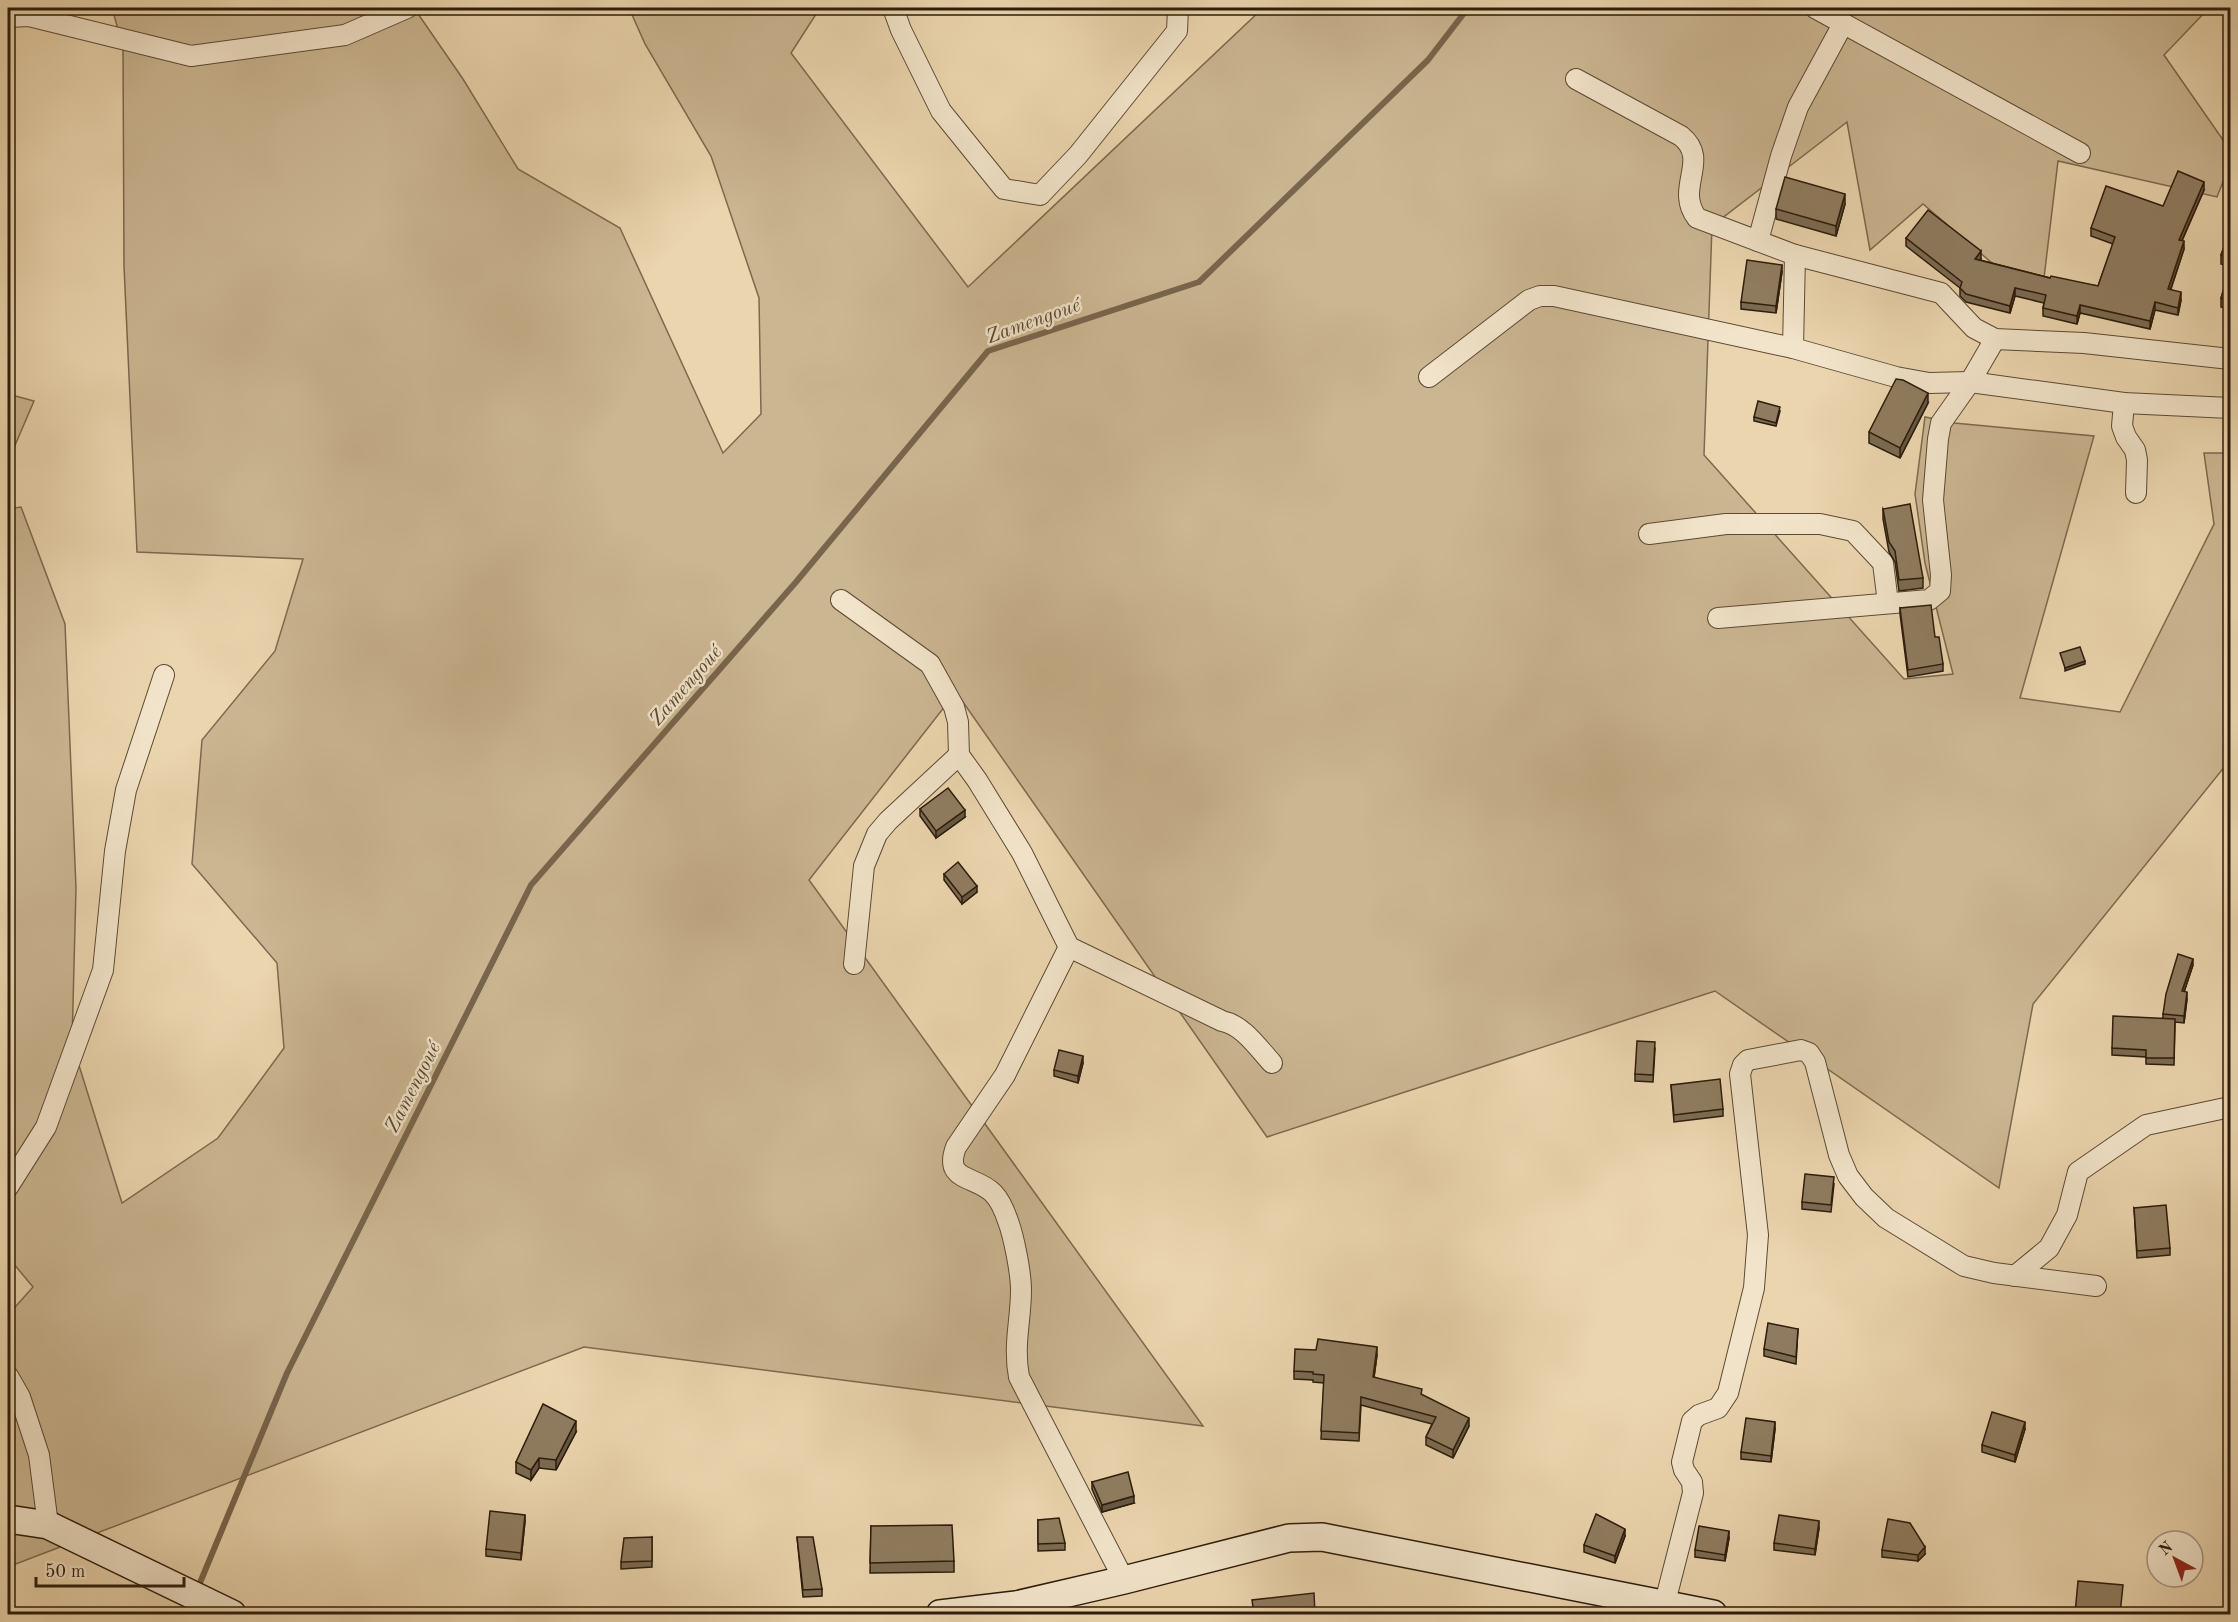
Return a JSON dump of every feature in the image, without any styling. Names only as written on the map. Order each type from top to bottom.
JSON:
[{"type":"street","points":[[8,16],[29,16],[191,56],[345,34],[407,8]]},
{"type":"street","points":[[893,8],[901,30],[940,111],[1004,189],[1040,195],[1078,155],[1177,31],[1178,8]]},
{"type":"street","points":[[1815,8],[2080,153]]},
{"type":"street","points":[[1758,241],[1781,156],[1798,107],[1843,24]]},
{"type":"street","points":[[1576,79],[1689,142],[1695,153],[1688,198],[1690,208],[1697,218],[1795,255],[1941,293],[1974,328],[1995,339],[2084,343],[2230,359]]},
{"type":"street","points":[[1793,348],[1795,255]]},
{"type":"street","points":[[1430,376],[1529,300],[1540,296],[1554,296],[1793,348],[1896,377],[1929,383],[1970,382],[2124,403],[2230,408]]},
{"type":"street","points":[[1718,618],[1929,600],[1940,591],[1941,575],[1933,500],[1941,423],[1970,382],[1995,339]]},
{"type":"street","points":[[2124,403],[2122,426],[2135,450],[2137,460],[2136,493]]},
{"type":"street","points":[[1648,534],[1726,524],[1820,524],[1853,531],[1883,563],[1888,603]]},
{"type":"street","points":[[841,600],[930,664],[954,707],[958,722],[959,755],[1022,853],[1069,946],[1222,1021],[1232,1023],[1272,1063]]},
{"type":"street","points":[[8,1187],[46,1127],[103,970],[115,851],[126,790],[164,675]]},
{"type":"street","points":[[854,964],[864,866],[877,834],[959,755]]},
{"type":"street","points":[[1069,946],[1005,1075],[956,1147],[952,1159],[959,1175],[993,1193],[1003,1209],[1011,1229],[1021,1288],[1015,1349],[1019,1377],[1124,1580]]},
{"type":"street","points":[[1664,1610],[1693,1493],[1692,1482],[1682,1462],[1692,1421],[1699,1415],[1718,1408],[1728,1393],[1754,1288],[1758,1235],[1740,1074],[1743,1065],[1748,1060],[1801,1050],[1809,1053],[1815,1062],[1839,1155],[1848,1176],[1864,1197],[1886,1218],[1964,1266],[2015,1276],[2096,1286]]},
{"type":"street","points":[[2015,1276],[2049,1248],[2067,1215],[2078,1172],[2146,1125],[2230,1107]]},
{"type":"street","points":[[8,1376],[20,1397],[39,1455],[48,1525]]},
{"type":"street","points":[[8,1519],[48,1525],[230,1613]]},
{"type":"street","points":[[940,1614],[1015,1610],[1289,1538],[1322,1537],[1664,1610],[1713,1614]]},
{"type":"shaded area","points":[[112,8],[414,8],[463,79],[518,169],[620,228],[723,453],[761,414],[759,298],[711,156],[645,44],[629,8],[820,8],[791,53],[968,287],[1263,8],[2209,8],[2164,55],[2230,150],[2230,164],[2217,197],[2058,161],[2044,278],[1999,269],[1923,204],[1870,250],[1847,122],[1712,226],[1704,455],[1904,679],[1953,674],[1925,563],[1915,494],[1925,417],[1954,423],[2094,436],[2020,698],[2120,712],[2214,524],[2204,453],[2230,453],[2230,760],[2033,1004],[1999,1188],[1715,991],[1267,1137],[956,692],[809,880],[1203,1426],[584,1347],[8,1567],[8,1315],[33,1287],[8,1257],[8,509],[21,507],[65,624],[76,888],[72,1043],[122,1203],[218,1138],[284,1048],[277,963],[192,864],[202,740],[275,651],[303,559],[137,552],[124,266],[123,47]]},
{"type":"shaded area","points":[[8,394],[34,401],[10,457],[8,457]]},
{"type":"building","points":[[2178,171],[2204,182],[2179,240],[2184,241],[2168,289],[2181,292],[2178,308],[2155,302],[2150,321],[2080,305],[2077,316],[2043,308],[2046,295],[2015,288],[2010,306],[1966,294],[1960,288],[1962,282],[1906,238],[1928,210],[1981,251],[1975,259],[2050,278],[2051,276],[2098,286],[2115,237],[2091,228],[2106,186],[2163,206]]},
{"type":"building","points":[[1785,177],[1845,194],[1836,226],[1776,209]]},
{"type":"building","points":[[2230,231],[2230,258],[2221,255]]},
{"type":"building","points":[[1747,260],[1782,265],[1776,306],[1741,302]]},
{"type":"building","points":[[2230,269],[2230,301],[2221,298]]},
{"type":"building","points":[[1896,379],[1903,380],[1928,393],[1900,448],[1869,432]]},
{"type":"building","points":[[1758,401],[1780,407],[1776,423],[1754,417]]},
{"type":"building","points":[[1910,504],[1923,578],[1899,580],[1895,551],[1889,542],[1883,509]]},
{"type":"building","points":[[1931,605],[1935,637],[1939,637],[1943,664],[1908,670],[1900,608]]},
{"type":"building","points":[[2080,647],[2085,661],[2065,668],[2060,653]]},
{"type":"building","points":[[948,788],[965,810],[936,831],[920,809]]},
{"type":"building","points":[[958,862],[977,886],[962,897],[944,874]]},
{"type":"building","points":[[2178,954],[2193,959],[2182,991],[2187,992],[2184,1016],[2163,1014],[2166,994]]},
{"type":"building","points":[[2113,1016],[2175,1019],[2174,1058],[2146,1058],[2146,1050],[2112,1048]]},
{"type":"building","points":[[1637,1041],[1655,1042],[1653,1075],[1635,1074]]},
{"type":"building","points":[[1059,1050],[1083,1056],[1078,1076],[1054,1070]]},
{"type":"building","points":[[1720,1079],[1723,1109],[1674,1115],[1671,1085]]},
{"type":"building","points":[[1805,1174],[1834,1177],[1831,1205],[1802,1202]]},
{"type":"building","points":[[2166,1205],[2170,1248],[2137,1251],[2134,1208]]},
{"type":"building","points":[[1768,1323],[1798,1329],[1796,1357],[1764,1349]]},
{"type":"building","points":[[1318,1339],[1377,1347],[1373,1377],[1422,1389],[1421,1394],[1469,1418],[1453,1450],[1426,1437],[1436,1417],[1361,1397],[1359,1433],[1321,1431],[1324,1375],[1294,1371],[1295,1349],[1316,1350]]},
{"type":"building","points":[[543,1404],[576,1421],[556,1460],[539,1458],[531,1470],[516,1462]]},
{"type":"building","points":[[1992,1412],[2025,1422],[2015,1455],[1982,1445]]},
{"type":"building","points":[[1746,1418],[1775,1422],[1771,1456],[1741,1452]]},
{"type":"building","points":[[1128,1472],[1134,1496],[1102,1505],[1092,1482]]},
{"type":"building","points":[[490,1511],[525,1515],[521,1553],[486,1549]]},
{"type":"building","points":[[1596,1514],[1625,1529],[1615,1556],[1584,1545]]},
{"type":"building","points":[[1779,1515],[1819,1521],[1815,1549],[1774,1543]]},
{"type":"building","points":[[1059,1518],[1065,1543],[1038,1544],[1038,1520]]},
{"type":"building","points":[[1888,1519],[1910,1523],[1925,1547],[1918,1555],[1882,1550]]},
{"type":"building","points":[[952,1525],[954,1561],[870,1563],[871,1526]]},
{"type":"building","points":[[1699,1526],[1729,1531],[1725,1555],[1695,1550]]},
{"type":"building","points":[[652,1537],[652,1561],[621,1562],[624,1538]]},
{"type":"building","points":[[797,1537],[813,1537],[822,1589],[803,1590]]},
{"type":"building","points":[[2078,1581],[2123,1585],[2120,1614],[2075,1614]]},
{"type":"building","points":[[1314,1593],[1315,1614],[1254,1614],[1252,1600]]},
{"type":"waterway","name":"Zamengoué","points":[[197,1590],[287,1373],[531,885],[796,582],[988,351],[1199,282],[1428,60],[1468,8]]},
{"type":"waterway","name":"Zamengoué","points":[[187,1614],[192,1602]]}]
